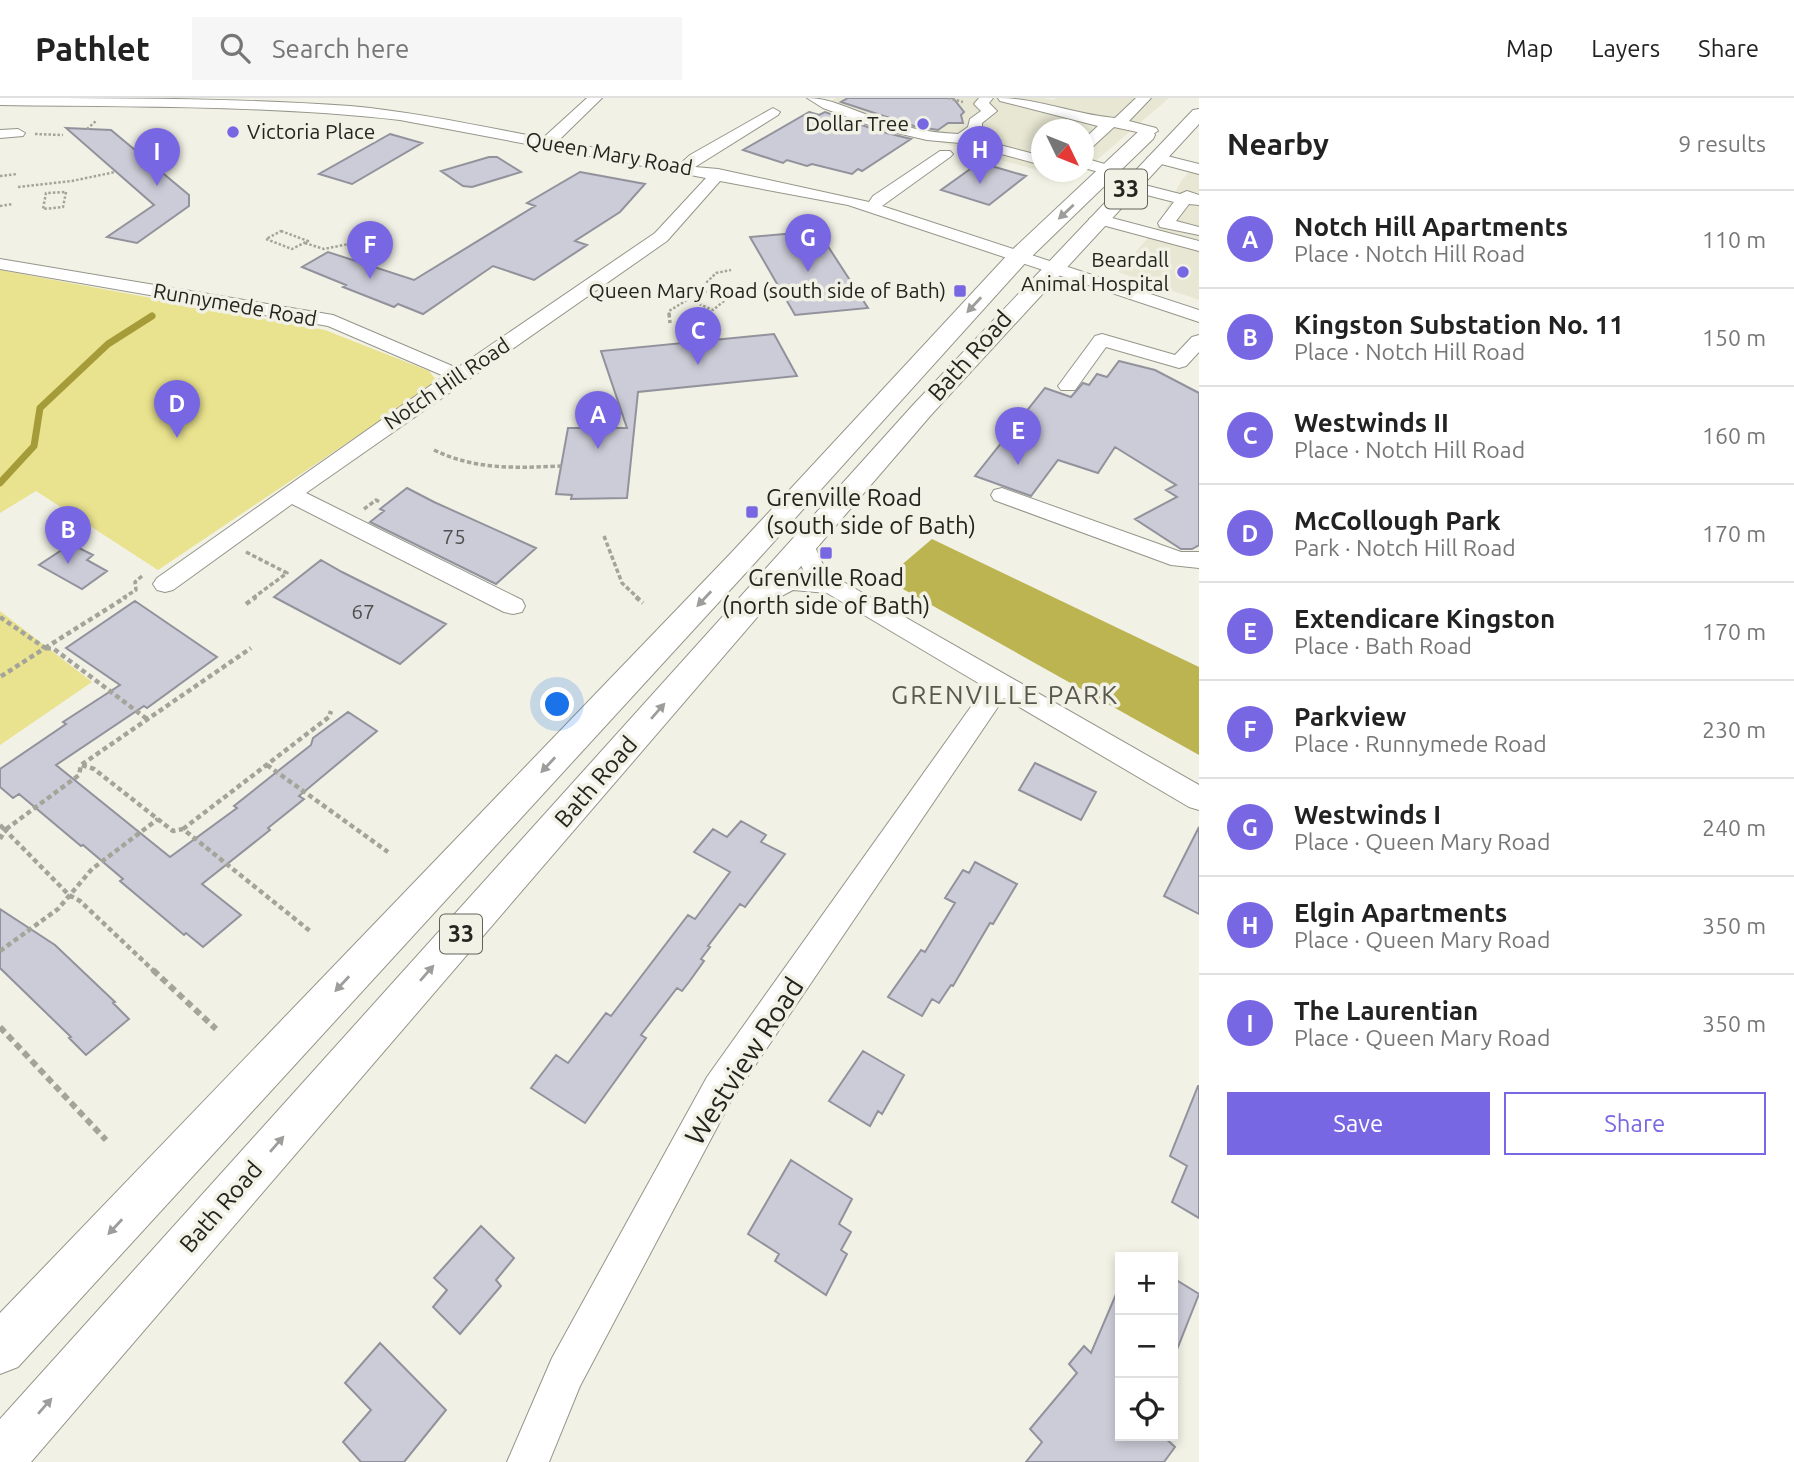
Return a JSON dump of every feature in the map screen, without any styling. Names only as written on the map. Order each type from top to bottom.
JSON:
[{"type":"main road","name":"Bath Road","points":[[0,1458],[922,410],[1053,266],[1199,114]]},
{"type":"main road","name":"Bath Road","points":[[0,1349],[742,559],[1020,255],[1167,115]]},
{"type":"main road","points":[[1151,131],[1174,137]]},
{"type":"street","points":[[547,143],[595,98]]},
{"type":"street","points":[[814,98],[831,108],[940,140],[961,139],[1031,158]]},
{"type":"street","points":[[961,139],[975,129],[975,122],[990,111],[981,104],[986,98]]},
{"type":"street","points":[[1005,98],[1151,131]]},
{"type":"street","points":[[1094,139],[1144,98]]},
{"type":"street","name":"Queen Mary Road","points":[[0,101],[351,103],[547,143],[819,193],[873,207],[1199,316]]},
{"type":"street","points":[[685,168],[695,158],[773,112]]},
{"type":"street","points":[[0,134],[18,134]]},
{"type":"street","points":[[873,207],[945,154]]},
{"type":"street","points":[[1155,158],[1199,169]]},
{"type":"street","points":[[1094,168],[1107,173]]},
{"type":"street","points":[[1094,172],[1107,173]]},
{"type":"street","name":"Notch Hill Road","points":[[165,584],[660,237],[718,174]]},
{"type":"street","points":[[1129,186],[1192,200]]},
{"type":"street","points":[[1192,200],[1166,223],[1199,232]]},
{"type":"street","points":[[1097,219],[1199,246]]},
{"type":"street","name":"Runnymede Road","points":[[0,264],[333,321],[460,376]]},
{"type":"street","points":[[1068,386],[1102,340],[1179,362],[1199,373]]},
{"type":"street","points":[[1179,362],[1199,341]]},
{"type":"street","points":[[290,494],[513,606]]},
{"type":"street","points":[[1002,495],[1180,560],[1199,561]]},
{"type":"street","points":[[804,545],[813,569],[832,586],[1199,799]]},
{"type":"street","points":[[759,597],[790,582],[832,586]]},
{"type":"street","name":"Westview Road","points":[[528,1462],[566,1372],[719,1089],[1001,683]]},
{"type":"path","points":[[18,187],[65,182],[115,172]]},
{"type":"path","points":[[0,176],[17,174]]},
{"type":"path","points":[[46,193],[66,192],[63,207],[43,209],[46,193],[65,182]]},
{"type":"path","points":[[0,206],[13,204]]},
{"type":"path","points":[[304,243],[307,241],[281,230],[267,239],[292,249],[304,243],[324,249],[368,240]]},
{"type":"path","points":[[700,290],[716,274],[731,270]]},
{"type":"path","points":[[687,286],[729,298],[713,310],[688,300],[676,294],[687,286]]},
{"type":"path","points":[[670,323],[669,311],[688,300]]},
{"type":"path","points":[[434,450],[453,461],[496,469],[561,466]]},
{"type":"path","points":[[604,536],[622,583],[643,603]]},
{"type":"path","points":[[225,541],[287,573],[246,604]]},
{"type":"path","points":[[0,677],[136,590]]},
{"type":"path","points":[[0,617],[45,648],[54,649],[147,719]]},
{"type":"path","points":[[0,838],[3,828],[79,775],[82,765],[251,648]]},
{"type":"path","points":[[82,765],[94,769],[173,831],[183,829],[329,717],[331,711]]},
{"type":"path","points":[[267,765],[388,852]]},
{"type":"path","points":[[0,951],[58,909],[92,869],[158,819]]},
{"type":"path","points":[[3,828],[69,895],[80,901],[216,1029]]},
{"type":"path","points":[[183,829],[310,931]]},
{"type":"path","points":[[0,1027],[106,1140]]},
{"type":"shaded area","points":[[836,98],[1169,98],[1094,162],[1094,119],[1031,119],[1031,168],[819,107]]},
{"type":"shaded area","points":[[1199,161],[1199,300],[1118,272],[1155,230],[1181,181]]},
{"type":"shaded area","points":[[0,270],[325,330],[429,371],[436,380],[433,385],[158,570],[36,491],[0,513]]},
{"type":"shaded area","points":[[932,539],[1199,667],[1199,755],[885,579]]},
{"type":"shaded area","points":[[0,611],[92,682],[0,745]]},
{"type":"building","points":[[848,98],[953,98],[964,112],[961,115],[963,123],[948,123],[938,130],[914,126],[841,102]]},
{"type":"building","points":[[809,112],[819,115],[825,112],[911,139],[862,171],[858,169],[852,174],[787,160],[783,163],[743,150]]},
{"type":"building","points":[[66,128],[111,130],[189,195],[189,206],[137,243],[107,237],[154,205]]},
{"type":"building","points":[[390,134],[422,143],[352,184],[319,174]]},
{"type":"building","points":[[497,157],[521,172],[472,187],[463,186],[441,171]]},
{"type":"building","points":[[980,162],[1026,176],[989,205],[941,190]]},
{"type":"building","points":[[580,172],[645,184],[620,212],[575,241],[587,245],[534,280],[493,266],[423,314],[398,304],[394,307],[302,267],[328,252],[414,280],[535,206],[527,203]]},
{"type":"building","points":[[818,231],[868,308],[795,315],[750,237]]},
{"type":"building","points":[[774,334],[797,376],[638,392],[627,498],[571,499],[572,495],[556,494],[568,428],[627,428],[601,351]]},
{"type":"building","points":[[1119,361],[1155,370],[1199,393],[1199,545],[1192,549],[1181,549],[1135,519],[1177,497],[1166,490],[1176,485],[1115,447],[1098,473],[1058,460],[1031,496],[975,476],[1045,388],[1071,397],[1083,383],[1089,385],[1097,374],[1107,377]]},
{"type":"building","points":[[407,488],[536,548],[496,584],[370,522],[384,511],[380,509]]},
{"type":"building","points":[[71,544],[93,555],[87,560],[107,571],[82,589],[39,565]]},
{"type":"building","points":[[321,560],[446,624],[400,664],[274,597]]},
{"type":"building","points":[[135,601],[217,657],[147,708],[144,706],[56,765],[170,857],[237,808],[234,806],[311,745],[313,738],[348,712],[377,731],[299,796],[304,799],[268,828],[270,830],[202,884],[241,915],[203,947],[186,933],[184,935],[120,881],[123,879],[19,794],[13,798],[0,787],[0,769],[66,724],[63,722],[120,685],[66,648]]},
{"type":"building","points":[[1035,763],[1096,792],[1081,820],[1019,790]]},
{"type":"building","points":[[741,821],[766,835],[761,842],[785,854],[745,907],[740,904],[708,946],[710,947],[701,959],[704,961],[682,991],[677,988],[641,1035],[646,1038],[585,1123],[531,1088],[556,1055],[568,1063],[606,1013],[611,1016],[688,915],[695,919],[730,872],[694,852],[713,829],[727,837]]},
{"type":"building","points":[[1199,827],[1199,914],[1164,896]]},
{"type":"building","points":[[975,862],[1017,884],[993,924],[990,923],[953,986],[951,985],[939,1003],[932,999],[922,1016],[888,997],[921,950],[925,952],[955,903],[945,898],[963,870],[969,873]]},
{"type":"building","points":[[0,909],[55,945],[115,1002],[113,1003],[129,1019],[86,1055],[0,968]]},
{"type":"building","points":[[863,1051],[904,1075],[882,1114],[878,1111],[870,1126],[829,1101]]},
{"type":"building","points":[[1198,1086],[1199,1218],[1172,1202],[1187,1166],[1170,1156]]},
{"type":"building","points":[[791,1160],[852,1199],[839,1224],[851,1232],[841,1250],[847,1254],[826,1295],[775,1261],[779,1254],[748,1234]]},
{"type":"building","points":[[481,1226],[514,1258],[496,1280],[501,1286],[460,1334],[433,1307],[447,1290],[434,1278]]},
{"type":"building","points":[[1178,1281],[1199,1294],[1178,1347]]},
{"type":"building","points":[[1115,1297],[1115,1441],[1168,1441],[1175,1447],[1164,1462],[1026,1462],[1042,1442],[1030,1429],[1077,1373],[1069,1364],[1084,1346],[1091,1353]]},
{"type":"building","points":[[380,1343],[446,1410],[404,1462],[361,1462],[343,1442],[371,1410],[345,1383]]},
{"type":"waterway","points":[[0,483],[34,446],[40,408],[108,344],[152,316]]},
{"type":"place","name":"Dollar Tree","points":[[923,124]]},
{"type":"place","name":"Victoria Place","points":[[233,132]]},
{"type":"place","name":"Elgin Apartments","points":[[980,184]]},
{"type":"place","name":"The Laurentian","points":[[157,186]]},
{"type":"place","name":"Westwinds I","points":[[808,272]]},
{"type":"place","name":"Beardall Animal Hospital","points":[[1183,272]]},
{"type":"place","name":"Parkview","points":[[370,279]]},
{"type":"place","name":"Queen Mary Road (south side of Bath)","points":[[960,291]]},
{"type":"place","name":"Westwinds II","points":[[698,365]]},
{"type":"place","name":"McCollough Park","points":[[177,438]]},
{"type":"place","name":"Notch Hill Apartments","points":[[598,449]]},
{"type":"place","name":"Extendicare Kingston","points":[[1018,465]]},
{"type":"place","name":"Grenville Road (south side of Bath)","points":[[752,512]]},
{"type":"place","name":"Grenville Road (north side of Bath)","points":[[826,553]]},
{"type":"place","name":"Kingston Substation No. 11","points":[[68,564]]},
{"type":"district","name":"GRENVILLE PARK","points":[[1005,695]]}]
